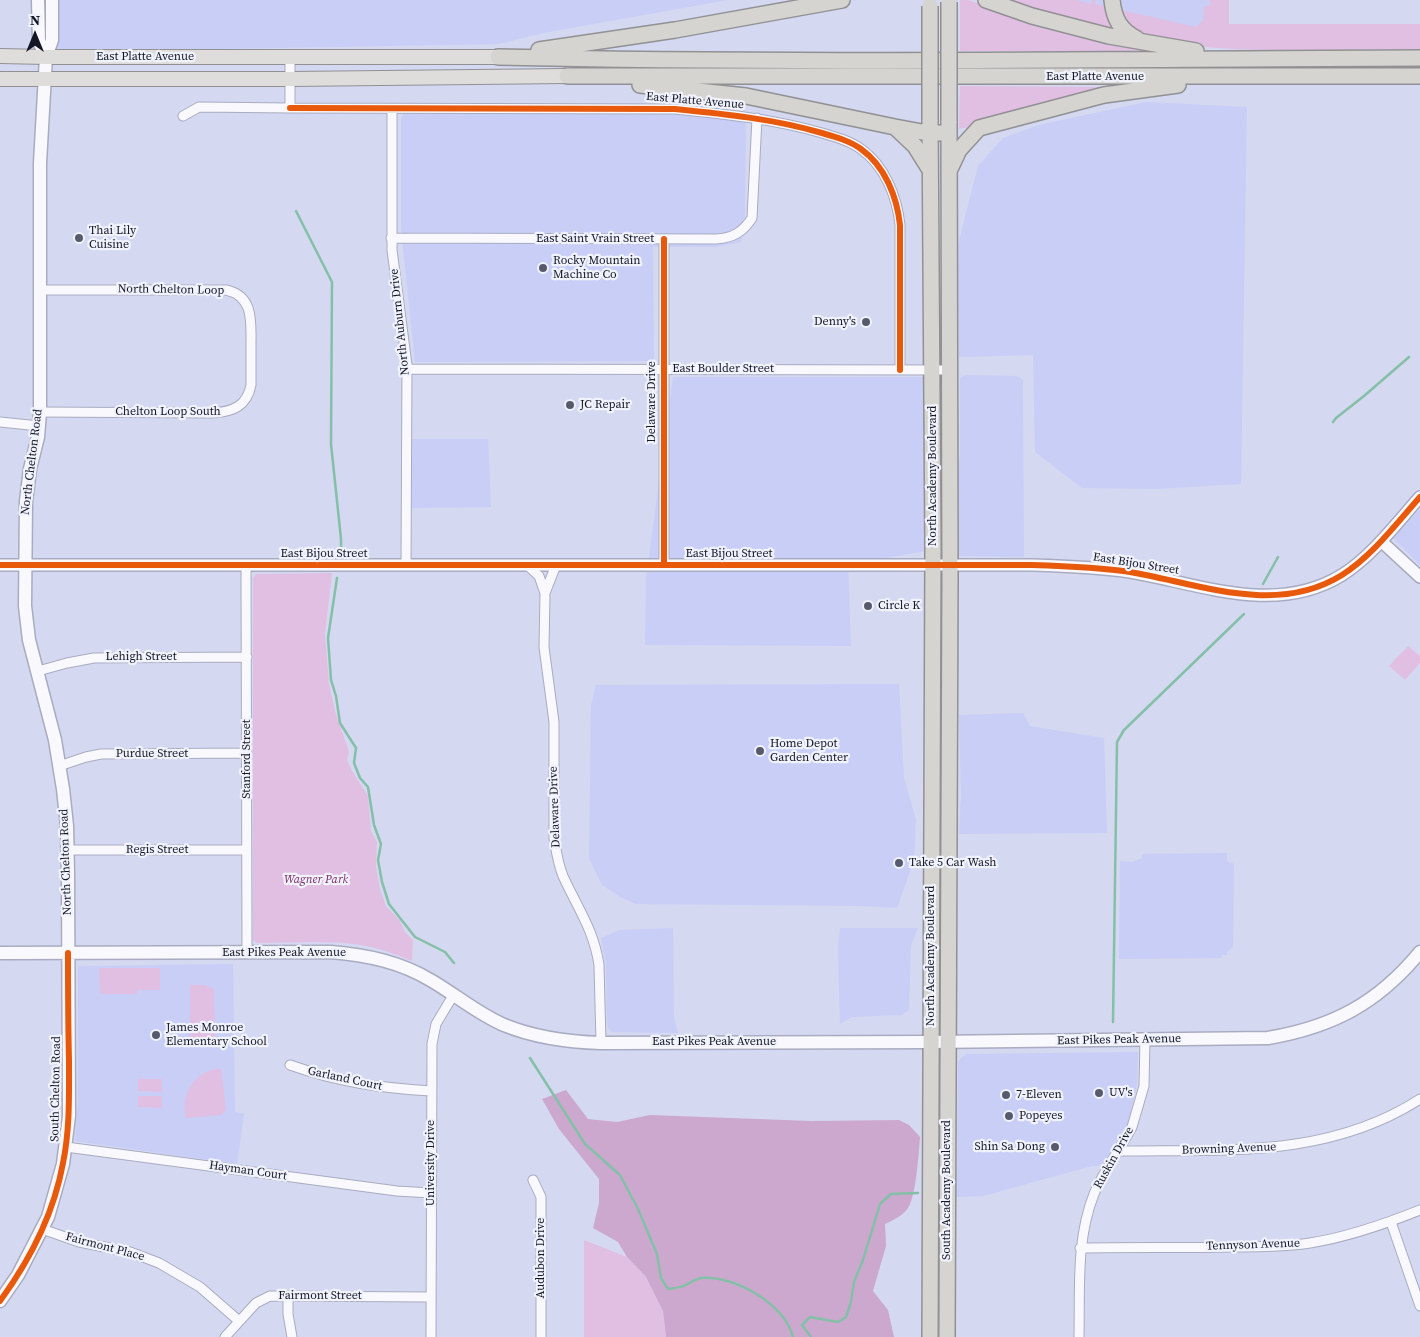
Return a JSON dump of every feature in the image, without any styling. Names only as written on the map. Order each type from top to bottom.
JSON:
[{"type":"highway","points":[[498,57],[675,30],[842,0]]},
{"type":"highway","points":[[986,0],[1074,28],[1150,44],[1249,58]]},
{"type":"highway","points":[[1112,0],[1113,12],[1121,28],[1135,38],[1150,44]]},
{"type":"highway","name":"North Academy Boulevard","points":[[948,1042],[950,564],[949,1]]},
{"type":"highway","name":"North Academy Boulevard","points":[[930,3],[933,565],[931,1042]]},
{"type":"highway","name":"East Platte Avenue","points":[[498,57],[975,60],[1420,58]]},
{"type":"highway","points":[[567,76],[746,96],[895,127],[978,128],[1104,95],[1236,77]]},
{"type":"highway","name":"East Platte Avenue","points":[[567,76],[1420,76]]},
{"type":"highway","points":[[895,127],[915,146],[930,172]]},
{"type":"highway","points":[[949,172],[959,150],[978,128]]},
{"type":"highway","name":"South Academy Boulevard","points":[[930,1337],[931,1042]]},
{"type":"highway","name":"South Academy Boulevard","points":[[947,1337],[948,1042]]},
{"type":"main road","name":"North Chelton Road","points":[[38,0],[39,42],[46,58]]},
{"type":"main road","name":"North Chelton Road","points":[[52,0],[52,40],[46,58],[40,163],[40,412],[26,501],[25,565],[26,622],[50,717],[59,766],[68,850],[68,953]]},
{"type":"main road","name":"East Platte Avenue","points":[[0,56],[46,58],[498,57]]},
{"type":"main road","name":"East Platte Avenue","points":[[0,79],[290,79],[567,76]]},
{"type":"main road","name":"East Pikes Peak Avenue","points":[[0,953],[331,952],[368,956],[407,968],[432,980],[491,1018],[523,1032],[557,1040],[601,1043],[948,1042],[1268,1038],[1308,1030],[1340,1017],[1396,980],[1420,952]]},
{"type":"main road","name":"South Chelton Road","points":[[0,1301],[18,1275],[42,1229],[58,1184],[66,1147],[69,1098],[68,953]]},
{"type":"street","points":[[290,57],[290,108]]},
{"type":"street","name":"East Platte Avenue","points":[[183,116],[199,107],[392,109],[646,108],[757,118],[813,130],[846,140],[868,155],[887,180],[898,207],[900,225],[900,370]]},
{"type":"street","name":"North Auburn Drive","points":[[392,109],[391,238],[407,369],[406,565]]},
{"type":"street","name":"East Saint Vrain Street","points":[[391,238],[725,239],[739,233],[752,218],[757,118]]},
{"type":"street","name":"Delaware Drive","points":[[664,239],[664,565]]},
{"type":"street","name":"North Chelton Loop","points":[[40,290],[219,289],[232,291],[242,298],[249,309],[251,355]]},
{"type":"street","name":"Chelton Loop South","points":[[40,412],[212,413],[231,411],[242,405],[249,393],[251,355]]},
{"type":"street","name":"East Boulder Street","points":[[407,369],[949,370]]},
{"type":"street","points":[[0,422],[39,426]]},
{"type":"street","name":"East Bijou Street","points":[[0,565],[1032,565],[1105,568],[1254,596],[1271,596],[1305,592],[1342,575],[1381,541],[1420,497]]},
{"type":"street","points":[[1381,541],[1420,577]]},
{"type":"street","name":"Delaware Drive","points":[[527,565],[539,576],[545,593]]},
{"type":"street","name":"Delaware Drive","points":[[556,565],[545,593],[544,647],[554,722],[554,838],[563,875],[594,938],[598,953],[601,1043]]},
{"type":"street","name":"Stanford Street","points":[[246,566],[247,953]]},
{"type":"street","name":"Lehigh Street","points":[[38,671],[94,658],[247,657]]},
{"type":"street","name":"Purdue Street","points":[[59,766],[101,754],[247,753]]},
{"type":"street","name":"Regis Street","points":[[68,850],[246,850]]},
{"type":"street","name":"University Drive","points":[[431,1337],[431,1091],[433,1033],[454,994]]},
{"type":"street","name":"Ruskin Drive","points":[[1079,1337],[1080,1248],[1083,1228],[1095,1192],[1132,1127],[1142,1096],[1146,1039]]},
{"type":"street","name":"Garland Court","points":[[290,1065],[363,1085],[431,1091]]},
{"type":"street","name":"Browning Avenue","points":[[1118,1151],[1248,1150],[1309,1143],[1357,1130],[1384,1119],[1420,1099]]},
{"type":"street","name":"Hayman Court","points":[[66,1147],[397,1191],[431,1193]]},
{"type":"street","name":"Audubon Drive","points":[[533,1180],[541,1196],[541,1337]]},
{"type":"street","name":"Tennyson Avenue","points":[[1080,1248],[1214,1248],[1291,1245],[1334,1238],[1391,1222],[1420,1210]]},
{"type":"street","points":[[1391,1222],[1420,1306]]},
{"type":"street","name":"Fairmont Place","points":[[42,1229],[79,1242],[130,1252],[159,1263],[200,1287],[239,1321]]},
{"type":"street","name":"Fairmont Street","points":[[225,1337],[250,1308],[270,1296],[431,1297]]},
{"type":"street","points":[[288,1296],[288,1314],[292,1337]]},
{"type":"shaded area","points":[[56,0],[728,0],[543,33],[499,44],[56,52]]},
{"type":"shaded area","points":[[1002,0],[1229,0],[1220,48]]},
{"type":"shaded area","points":[[1146,102],[1247,107],[1241,484],[1157,489],[1082,488],[1035,452],[1033,355],[959,357],[958,245],[978,166],[1003,138],[1039,125]]},
{"type":"shaded area","points":[[405,109],[675,109],[746,117],[745,213],[741,242],[716,247],[653,247],[654,361],[415,362],[401,229],[401,119]]},
{"type":"shaded area","points":[[966,375],[1017,376],[1023,380],[1024,557],[960,556],[957,554],[955,504],[960,454],[960,378]]},
{"type":"shaded area","points":[[673,377],[923,377],[933,550],[848,564],[851,646],[645,645],[646,579]]},
{"type":"shaded area","points":[[412,439],[488,439],[491,507],[412,508]]},
{"type":"shaded area","points":[[1420,509],[1420,565],[1394,539],[1394,536]]},
{"type":"shaded area","points":[[899,684],[904,778],[916,820],[914,860],[897,908],[636,904],[620,897],[602,885],[589,858],[591,705],[596,685]]},
{"type":"shaded area","points":[[1023,713],[1030,726],[1104,738],[1107,833],[959,834],[961,795],[959,715]]},
{"type":"shaded area","points":[[1227,853],[1227,861],[1234,864],[1233,947],[1227,952],[1227,955],[1222,955],[1221,958],[1119,959],[1120,861],[1132,862],[1142,858],[1142,854]]},
{"type":"shaded area","points":[[673,928],[674,1017],[678,1033],[612,1032],[608,1028],[607,1023],[606,964],[601,938],[620,930]]},
{"type":"shaded area","points":[[840,928],[918,928],[911,946],[909,1010],[902,1015],[852,1017],[840,1024],[838,949]]},
{"type":"shaded area","name":"James Monroe Elementary School","points":[[233,964],[235,1112],[244,1114],[237,1164],[75,1141],[78,1102],[79,966]]},
{"type":"shaded area","points":[[1138,1052],[1137,1085],[1128,1122],[1101,1166],[1092,1166],[983,1196],[954,1197],[957,1173],[958,1062],[963,1056],[967,1054]]},
{"type":"shaded area","points":[[566,1090],[588,1119],[617,1122],[650,1115],[811,1121],[899,1120],[909,1125],[920,1137],[917,1174],[913,1194],[906,1211],[885,1224],[886,1246],[873,1291],[888,1310],[894,1337],[666,1337],[663,1311],[646,1277],[627,1257],[618,1242],[593,1228],[599,1203],[599,1179],[559,1129],[542,1099]]},
{"type":"green space","points":[[960,0],[968,0],[1149,51],[960,51]]},
{"type":"green space","points":[[1002,0],[1076,0],[1091,4],[1092,0],[1096,0],[1095,4],[1196,27],[1203,20],[1204,6],[1210,6],[1210,0],[1229,0],[1229,24],[1420,24],[1420,49],[1259,50],[1195,46],[1142,39],[1082,24]]},
{"type":"green space","points":[[1420,63],[1420,73],[960,75],[961,64]]},
{"type":"green space","points":[[960,86],[1104,87],[1104,90],[959,129]]},
{"type":"green space","name":"Wagner Park","points":[[332,573],[325,634],[329,683],[335,711],[349,752],[347,760],[368,796],[371,831],[377,842],[376,866],[380,889],[386,906],[400,921],[405,932],[413,940],[412,961],[374,948],[348,943],[257,943],[253,940],[253,578],[256,574]]},
{"type":"green space","points":[[1408,646],[1420,656],[1420,663],[1405,680],[1389,666]]},
{"type":"green space","points":[[99,968],[160,968],[160,990],[137,990],[137,994],[100,994]]},
{"type":"green space","points":[[190,985],[204,985],[214,989],[215,1040],[190,1040]]},
{"type":"green space","points":[[216,1069],[221,1069],[226,1109],[222,1115],[186,1118],[185,1101],[190,1087],[200,1076]]},
{"type":"green space","points":[[138,1079],[162,1079],[162,1092],[138,1091]]},
{"type":"green space","points":[[138,1096],[162,1096],[162,1108],[138,1107]]},
{"type":"green space","points":[[584,1240],[627,1257],[646,1277],[663,1311],[666,1337],[584,1337]]},
{"type":"waterway","points":[[296,211],[332,282],[331,444],[341,547]]},
{"type":"waterway","points":[[1333,422],[1409,357]]},
{"type":"waterway","points":[[1263,584],[1278,557]]},
{"type":"waterway","points":[[337,578],[328,638],[331,680],[336,696],[340,723],[356,748],[354,763],[360,778],[368,787],[374,825],[381,844],[378,860],[382,882],[389,904],[415,937],[445,952],[454,963]]},
{"type":"waterway","points":[[1113,1022],[1117,742],[1124,730],[1244,614]]},
{"type":"waterway","points":[[530,1058],[585,1144],[620,1175],[638,1209],[657,1254],[661,1278],[668,1289],[681,1287],[701,1278],[728,1281],[743,1287],[769,1303],[780,1313],[793,1337]]},
{"type":"waterway","points":[[811,1337],[802,1325],[810,1317],[838,1322],[846,1317],[851,1302],[854,1282],[863,1260],[880,1204],[891,1194],[918,1193]]},
{"type":"cycle path","points":[[290,108],[675,109],[768,121],[804,128],[848,141],[861,149],[877,164],[893,193],[896,204],[900,225],[900,370]]},
{"type":"cycle path","points":[[664,239],[664,565]]},
{"type":"cycle path","points":[[0,565],[1032,565],[1118,570],[1238,593],[1264,595],[1291,594],[1317,587],[1342,575],[1353,567],[1374,549],[1420,497]]},
{"type":"cycle path","points":[[0,1301],[31,1253],[47,1218],[54,1200],[63,1163],[67,1137],[69,1099],[68,953]]},
{"type":"place","name":"Thai Lily Cuisine","points":[[79,238]]},
{"type":"place","name":"Rocky Mountain Machine Co","points":[[543,268]]},
{"type":"place","name":"Denny's","points":[[866,322]]},
{"type":"place","name":"JC Repair","points":[[570,405]]},
{"type":"place","name":"Circle K","points":[[868,606]]},
{"type":"place","name":"Home Depot Garden Center","points":[[760,751]]},
{"type":"place","name":"Take 5 Car Wash","points":[[899,863]]},
{"type":"place","name":"James Monroe Elementary School","points":[[156,1035]]},
{"type":"place","name":"UV's","points":[[1099,1093]]},
{"type":"place","name":"7-Eleven","points":[[1006,1095]]},
{"type":"place","name":"Popeyes","points":[[1009,1116]]},
{"type":"place","name":"Shin Sa Dong","points":[[1055,1147]]}]
